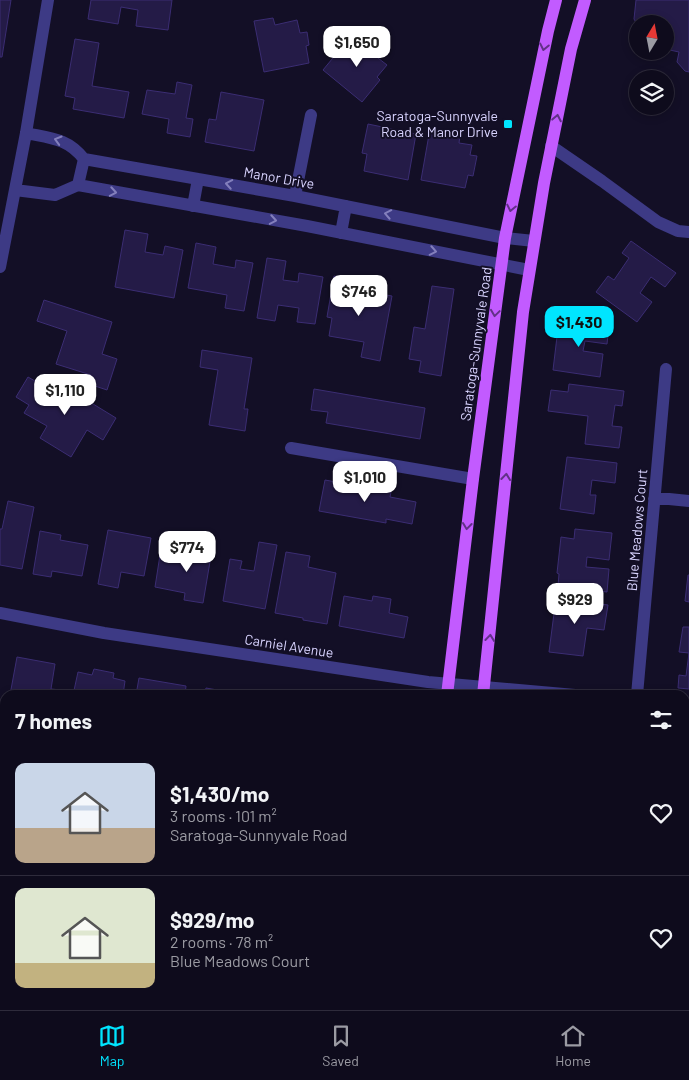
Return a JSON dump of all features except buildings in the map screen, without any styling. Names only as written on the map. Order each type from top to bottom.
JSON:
[{"type":"main road","name":"Saratoga-Sunnyvale Road","points":[[448,690],[473,479],[505,238],[556,0]]},
{"type":"main road","points":[[484,690],[523,312],[529,270],[551,146],[571,49],[585,0]]},
{"type":"street","points":[[0,266],[26,133],[48,0]]},
{"type":"street","points":[[295,196],[311,115]]},
{"type":"street","points":[[26,133],[63,141],[78,150],[84,159],[78,185]]},
{"type":"street","points":[[551,146],[658,222],[678,231],[689,232]]},
{"type":"street","name":"Manor Drive","points":[[84,159],[295,196],[505,238],[534,241]]},
{"type":"street","points":[[193,206],[198,179]]},
{"type":"street","points":[[15,190],[55,195],[78,185],[341,233],[529,270]]},
{"type":"street","points":[[341,233],[346,206]]},
{"type":"street","name":"Blue Meadows Court","points":[[638,690],[666,368]]},
{"type":"street","points":[[291,448],[473,479]]},
{"type":"street","points":[[654,500],[689,501]]},
{"type":"street","name":"Carniel Avenue","points":[[0,613],[104,633],[428,682],[448,690]]},
{"type":"place","name":"Saratoga-Sunnyvale Road & Manor Drive","points":[[508,124]]}]
